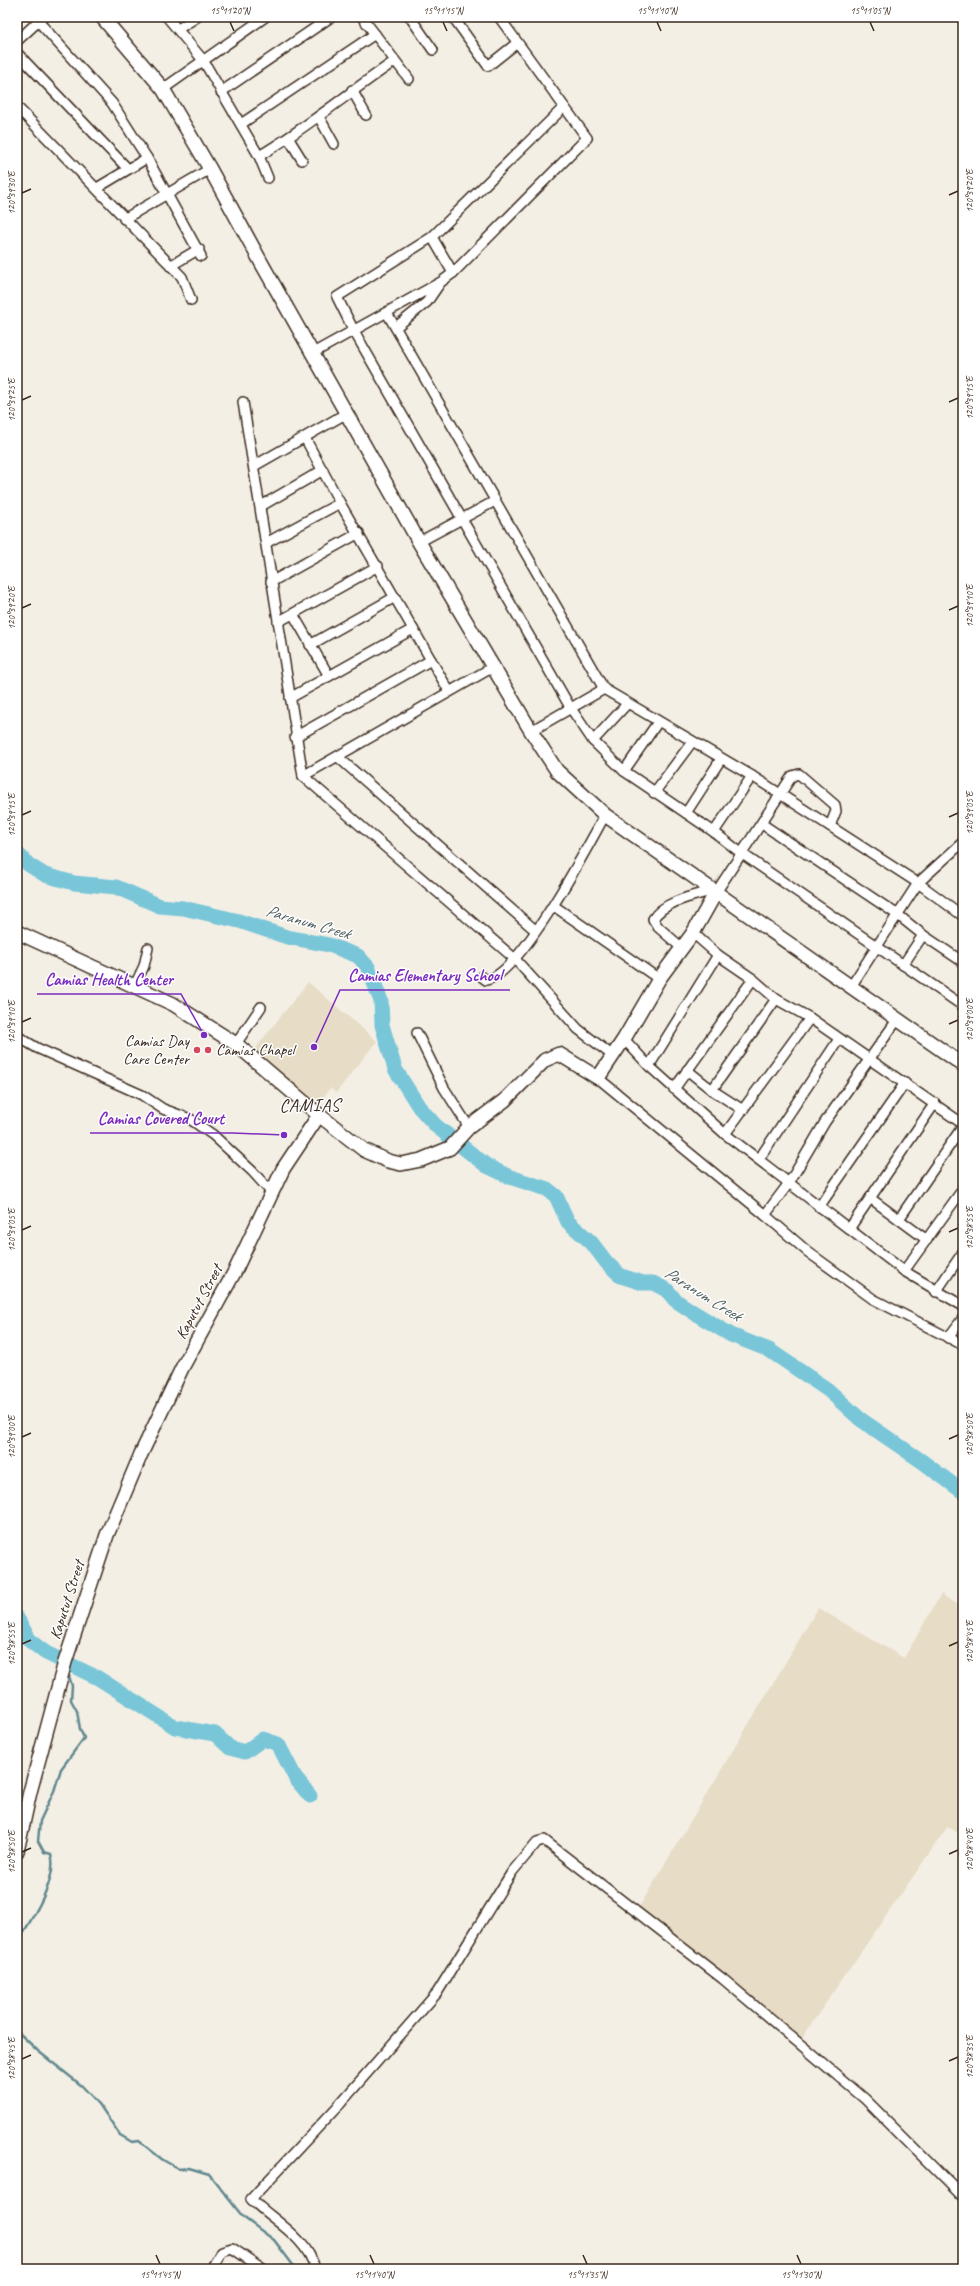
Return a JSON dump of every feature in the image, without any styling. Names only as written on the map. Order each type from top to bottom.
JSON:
[{"type":"street","points":[[102,17],[163,89],[210,169],[420,542],[493,668],[531,731],[558,771],[605,815],[850,988],[963,1065]]},
{"type":"street","points":[[167,17],[203,60],[259,156],[268,178]]},
{"type":"street","points":[[178,29],[197,17]]},
{"type":"street","points":[[163,89],[265,17]]},
{"type":"street","points":[[221,92],[331,17]]},
{"type":"street","points":[[362,17],[409,78]]},
{"type":"street","points":[[410,17],[433,50]]},
{"type":"street","points":[[453,17],[488,66],[517,43]]},
{"type":"street","points":[[313,353],[387,313],[441,282],[453,273],[587,138],[563,108],[499,17]]},
{"type":"street","points":[[17,41],[40,19],[112,103],[147,158],[200,252],[170,266]]},
{"type":"street","points":[[241,124],[374,34]]},
{"type":"street","points":[[17,53],[128,169]]},
{"type":"street","points":[[259,156],[289,139],[352,90],[395,61]]},
{"type":"street","points":[[352,90],[366,116]]},
{"type":"street","points":[[17,107],[97,188],[124,219],[185,281],[190,300]]},
{"type":"street","points":[[563,108],[432,237],[337,297],[354,331],[462,517],[570,708],[593,741],[624,771],[654,793],[686,812],[741,853],[963,1006]]},
{"type":"street","points":[[319,117],[334,144]]},
{"type":"street","points":[[289,139],[302,160]]},
{"type":"street","points":[[97,188],[147,158]]},
{"type":"street","points":[[124,219],[210,169]]},
{"type":"street","points":[[432,237],[453,273]]},
{"type":"street","points":[[396,327],[427,302],[441,282]]},
{"type":"street","points":[[387,313],[604,689],[627,704],[752,776],[918,883],[962,914]]},
{"type":"street","points":[[243,402],[261,506],[295,737],[303,776],[515,959],[578,1029],[613,1056]]},
{"type":"street","points":[[254,466],[347,413]]},
{"type":"street","points":[[305,438],[340,503],[359,533],[449,691]]},
{"type":"street","points":[[261,506],[323,470]]},
{"type":"street","points":[[420,542],[462,517],[495,501]]},
{"type":"street","points":[[266,543],[340,503]]},
{"type":"street","points":[[271,582],[359,533]]},
{"type":"street","points":[[278,622],[378,566]]},
{"type":"street","points":[[310,645],[395,597]]},
{"type":"street","points":[[293,614],[329,676]]},
{"type":"street","points":[[290,698],[413,630]]},
{"type":"street","points":[[295,737],[431,660]]},
{"type":"street","points":[[303,776],[449,691],[493,668]]},
{"type":"street","points":[[531,731],[604,689]]},
{"type":"street","points":[[593,741],[627,704]]},
{"type":"street","points":[[624,771],[658,722]]},
{"type":"street","points":[[654,793],[692,742]]},
{"type":"street","points":[[338,757],[536,930]]},
{"type":"street","points":[[686,812],[721,759]]},
{"type":"street","points":[[598,1078],[624,1039],[659,979],[694,933],[713,892],[762,824],[792,776],[799,774],[835,805],[836,811],[830,826]]},
{"type":"street","points":[[714,832],[752,776]]},
{"type":"street","points":[[482,977],[486,980],[492,980],[515,959],[554,906],[605,815]]},
{"type":"street","points":[[762,824],[898,915],[923,935],[963,962]]},
{"type":"street","points":[[850,988],[878,947],[918,883],[963,842]]},
{"type":"street","points":[[682,948],[658,927],[653,918],[658,911],[688,897],[713,892]]},
{"type":"street","points":[[554,906],[659,979]]},
{"type":"street","points":[[17,932],[135,985],[173,1004],[236,1044],[319,1115],[364,1150],[388,1161],[401,1164],[421,1160],[450,1148],[466,1131],[505,1100],[545,1060],[551,1056],[559,1054],[598,1078],[808,1252],[872,1299],[963,1345]]},
{"type":"street","points":[[694,933],[718,955],[753,979],[776,999],[810,1018],[838,1039],[935,1103],[963,1125],[899,1219]]},
{"type":"street","points":[[903,965],[923,935]]},
{"type":"street","points":[[135,985],[144,966],[148,948]]},
{"type":"street","points":[[649,1066],[718,955]]},
{"type":"street","points":[[674,1088],[753,979]]},
{"type":"street","points":[[712,1090],[776,999]]},
{"type":"street","points":[[236,1044],[261,1007]]},
{"type":"street","points":[[725,1134],[810,1018]]},
{"type":"street","points":[[765,1215],[789,1183],[825,1122],[897,1020]]},
{"type":"street","points":[[417,1033],[466,1131]]},
{"type":"street","points":[[17,1036],[37,1048],[142,1096],[163,1109],[190,1119],[213,1135],[252,1171],[272,1193]]},
{"type":"street","points":[[624,1039],[649,1066],[725,1134],[904,1272],[936,1292],[963,1306]]},
{"type":"street","points":[[759,1159],[838,1039]]},
{"type":"street","points":[[687,1070],[712,1090],[743,1110]]},
{"type":"street","points":[[819,1207],[905,1083]]},
{"type":"street","points":[[849,1229],[935,1103]]},
{"type":"street","name":"Kaputut Street","points":[[17,1851],[30,1792],[62,1670],[107,1535],[141,1454],[182,1368],[235,1271],[283,1169],[319,1115]]},
{"type":"street","points":[[904,1272],[963,1189]]},
{"type":"street","points":[[870,1198],[927,1240]]},
{"type":"street","points":[[936,1292],[963,1252]]},
{"type":"street","points":[[948,1338],[963,1318]]},
{"type":"street","points":[[315,2269],[314,2263],[299,2240],[251,2199],[339,2105],[437,1993],[512,1872],[537,1842],[544,1840],[747,1999],[865,2099],[963,2197]]},
{"type":"street","points":[[211,2269],[222,2250],[232,2248],[263,2269]]},
{"type":"shaded area","points":[[308,982],[377,1041],[336,1093],[330,1088],[317,1107],[251,1054]]},
{"type":"shaded area","points":[[941,1594],[963,1609],[963,1837],[948,1826],[799,2042],[638,1909],[818,1608],[904,1658]]},
{"type":"waterway","name":"Paranum Creek","points":[[17,853],[29,865],[45,875],[74,883],[116,887],[160,906],[183,908],[239,921],[287,937],[329,945],[358,956],[368,967],[381,1001],[382,1025],[395,1069],[419,1107],[436,1126],[487,1166],[510,1177],[547,1189],[556,1196],[568,1222],[591,1242],[607,1263],[621,1276],[643,1283],[653,1283],[667,1290],[675,1300],[731,1335],[769,1350],[828,1390],[860,1419],[923,1462],[963,1492]]},
{"type":"waterway","points":[[17,1618],[30,1641],[46,1653],[98,1678],[175,1727],[215,1734],[230,1748],[245,1752],[263,1739],[278,1744],[296,1779],[310,1796]]},
{"type":"waterway","points":[[17,1943],[36,1912],[51,1876],[51,1854],[44,1852],[38,1841],[40,1821],[54,1791],[61,1769],[84,1738],[80,1729],[77,1711],[71,1700],[72,1686],[68,1672]]},
{"type":"waterway","points":[[17,2031],[38,2051],[82,2086],[99,2104],[120,2135],[132,2142],[139,2141],[163,2160],[179,2169],[189,2168],[209,2174],[243,2217],[274,2240],[296,2269]]},
{"type":"place","name":"Camias Health Center","points":[[204,1035]]},
{"type":"place","name":"Camias Elementary School","points":[[314,1047]]},
{"type":"place","name":"Camias Day Care Center","points":[[197,1050]]},
{"type":"place","name":"Camias Chapel","points":[[208,1050]]},
{"type":"place","name":"Camias Covered Court","points":[[284,1135]]},
{"type":"district","name":"CAMIAS","points":[[310,1105]]}]
